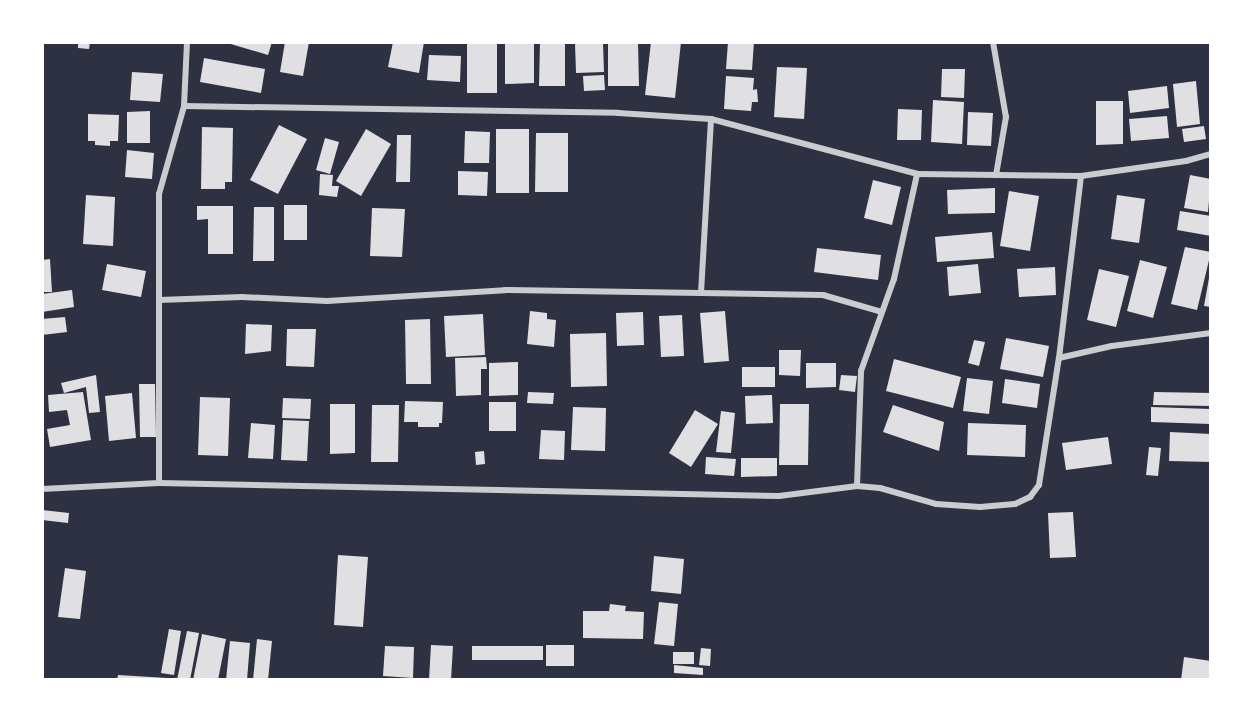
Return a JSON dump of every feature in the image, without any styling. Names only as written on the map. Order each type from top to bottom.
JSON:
[{"type":"street","points":[[159,483],[159,194],[184,106],[187,42]]},
{"type":"street","points":[[993,42],[1006,117],[996,175]]},
{"type":"street","points":[[184,106],[607,113],[711,119],[917,174],[1081,176],[1186,161],[1211,154]]},
{"type":"street","points":[[701,293],[711,119]]},
{"type":"street","points":[[857,486],[861,371],[894,279],[917,174]]},
{"type":"street","points":[[42,489],[159,483],[779,496],[857,486],[880,489],[936,504],[980,507],[1015,504],[1030,497],[1039,485],[1059,358],[1081,176]]},
{"type":"street","points":[[159,300],[242,297],[327,301],[505,290],[823,295],[882,312]]},
{"type":"street","points":[[1059,358],[1112,346],[1211,333]]},
{"type":"building","points":[[78,42],[90,42],[89,49],[78,48]]},
{"type":"building","points":[[224,42],[272,42],[268,55]]},
{"type":"building","points":[[285,42],[309,42],[303,76],[280,72]]},
{"type":"building","points":[[393,42],[424,42],[419,73],[388,67]]},
{"type":"building","points":[[467,42],[497,42],[497,93],[467,93]]},
{"type":"building","points":[[505,42],[534,42],[534,83],[505,84]]},
{"type":"building","points":[[540,42],[565,42],[565,86],[539,86]]},
{"type":"building","points":[[608,42],[638,42],[639,86],[608,86]]},
{"type":"building","points":[[651,42],[681,42],[675,98],[645,95]]},
{"type":"building","points":[[728,42],[754,42],[752,70],[726,69]]},
{"type":"building","points":[[575,43],[603,43],[604,72],[576,73]]},
{"type":"building","points":[[429,55],[461,56],[460,82],[427,80]]},
{"type":"building","points":[[204,58],[265,69],[261,93],[200,82]]},
{"type":"building","points":[[777,67],[807,68],[804,119],[774,117]]},
{"type":"building","points":[[942,69],[965,69],[964,98],[941,97]]},
{"type":"building","points":[[132,72],[163,74],[160,102],[130,100]]},
{"type":"building","points":[[604,75],[605,90],[584,91],[583,76]]},
{"type":"building","points":[[726,76],[754,78],[753,90],[757,89],[758,102],[752,102],[751,111],[724,109]]},
{"type":"building","points":[[1196,81],[1200,124],[1177,127],[1173,84]]},
{"type":"building","points":[[1167,86],[1169,108],[1130,113],[1128,91]]},
{"type":"building","points":[[933,100],[964,102],[962,144],[931,142]]},
{"type":"building","points":[[1096,101],[1123,101],[1123,144],[1096,145]]},
{"type":"building","points":[[898,109],[922,110],[921,140],[897,140]]},
{"type":"building","points":[[150,111],[150,143],[127,143],[127,112]]},
{"type":"building","points":[[968,112],[993,113],[991,146],[967,145]]},
{"type":"building","points":[[88,114],[119,115],[118,141],[110,141],[110,146],[95,145],[95,141],[88,141]]},
{"type":"building","points":[[1167,116],[1169,138],[1131,141],[1129,119]]},
{"type":"building","points":[[279,125],[307,139],[278,194],[250,180]]},
{"type":"building","points":[[1204,126],[1206,139],[1184,142],[1182,129]]},
{"type":"building","points":[[202,127],[233,128],[232,182],[225,182],[225,189],[201,189]]},
{"type":"building","points":[[366,129],[391,144],[361,196],[336,181]]},
{"type":"building","points":[[496,129],[529,129],[529,193],[496,193]]},
{"type":"building","points":[[465,131],[490,132],[489,163],[464,163]]},
{"type":"building","points":[[536,133],[568,133],[568,192],[535,192]]},
{"type":"building","points":[[397,135],[411,135],[410,182],[396,182]]},
{"type":"building","points":[[325,138],[339,142],[330,174],[316,170]]},
{"type":"building","points":[[127,150],[154,153],[152,179],[125,177]]},
{"type":"building","points":[[458,171],[488,172],[487,196],[458,195]]},
{"type":"building","points":[[320,174],[333,175],[332,186],[339,186],[337,197],[319,195]]},
{"type":"building","points":[[1190,175],[1211,179],[1208,212],[1184,208]]},
{"type":"building","points":[[873,180],[901,187],[892,225],[864,218]]},
{"type":"building","points":[[995,188],[995,213],[948,214],[947,190]]},
{"type":"building","points":[[1009,191],[1039,196],[1030,251],[1000,246]]},
{"type":"building","points":[[86,195],[115,197],[113,246],[83,244]]},
{"type":"building","points":[[1117,195],[1145,199],[1139,243],[1111,239]]},
{"type":"building","points":[[284,205],[307,205],[307,240],[284,240]]},
{"type":"building","points":[[197,206],[233,206],[233,254],[208,254],[208,219],[197,220]]},
{"type":"building","points":[[254,207],[274,207],[274,261],[253,261]]},
{"type":"building","points":[[372,208],[405,209],[402,257],[370,256]]},
{"type":"building","points":[[1180,211],[1211,216],[1211,236],[1177,230]]},
{"type":"building","points":[[992,232],[994,258],[937,262],[935,237]]},
{"type":"building","points":[[1185,247],[1211,252],[1197,310],[1171,304]]},
{"type":"building","points":[[817,248],[881,255],[878,280],[814,272]]},
{"type":"building","points":[[50,259],[52,292],[42,292],[42,260]]},
{"type":"building","points":[[1140,260],[1167,267],[1153,318],[1127,311]]},
{"type":"building","points":[[107,264],[146,271],[141,297],[102,290]]},
{"type":"building","points":[[978,264],[981,293],[949,296],[947,267]]},
{"type":"building","points":[[1055,267],[1056,295],[1019,297],[1017,269]]},
{"type":"building","points":[[1099,269],[1129,276],[1116,327],[1087,320]]},
{"type":"building","points":[[1209,278],[1211,278],[1211,307],[1204,306]]},
{"type":"building","points":[[72,290],[74,307],[42,312],[42,294]]},
{"type":"building","points":[[530,311],[547,313],[547,319],[556,320],[554,347],[527,344]]},
{"type":"building","points":[[725,311],[729,361],[704,363],[700,313]]},
{"type":"building","points":[[643,312],[644,345],[617,346],[616,313]]},
{"type":"building","points":[[483,314],[485,355],[446,357],[444,316]]},
{"type":"building","points":[[682,315],[684,356],[661,357],[659,316]]},
{"type":"building","points":[[65,317],[67,332],[42,335],[42,319]]},
{"type":"building","points":[[430,319],[431,384],[406,384],[405,320]]},
{"type":"building","points":[[246,324],[272,325],[271,351],[245,354]]},
{"type":"building","points":[[287,329],[316,329],[314,367],[286,366]]},
{"type":"building","points":[[606,333],[607,386],[571,387],[570,334]]},
{"type":"building","points":[[1006,338],[1049,346],[1043,377],[1000,369]]},
{"type":"building","points":[[974,340],[985,342],[979,366],[968,363]]},
{"type":"building","points":[[779,350],[801,350],[800,376],[779,375]]},
{"type":"building","points":[[486,357],[487,369],[481,369],[481,395],[456,396],[455,358]]},
{"type":"building","points":[[894,359],[961,377],[953,408],[886,391]]},
{"type":"building","points":[[518,362],[518,395],[489,396],[489,363]]},
{"type":"building","points":[[806,363],[836,363],[836,387],[806,388]]},
{"type":"building","points":[[742,367],[775,367],[775,387],[742,387]]},
{"type":"building","points":[[96,375],[100,412],[89,413],[86,387],[64,393],[61,383]]},
{"type":"building","points":[[841,375],[857,376],[855,392],[839,390]]},
{"type":"building","points":[[967,378],[993,381],[989,414],[963,411]]},
{"type":"building","points":[[1005,379],[1040,384],[1037,408],[1002,403]]},
{"type":"building","points":[[139,384],[155,384],[156,437],[140,437]]},
{"type":"building","points":[[83,392],[91,440],[50,447],[47,429],[70,425],[67,410],[49,412],[48,395]]},
{"type":"building","points":[[528,392],[554,393],[553,404],[527,403]]},
{"type":"building","points":[[1154,392],[1211,393],[1211,406],[1153,405]]},
{"type":"building","points":[[132,393],[136,438],[109,441],[105,396]]},
{"type":"building","points":[[772,395],[773,423],[746,424],[745,396]]},
{"type":"building","points":[[200,397],[230,398],[228,456],[198,455]]},
{"type":"building","points":[[283,398],[311,399],[310,419],[282,418]]},
{"type":"building","points":[[405,401],[443,402],[442,423],[439,423],[439,427],[418,427],[418,422],[404,422]]},
{"type":"building","points":[[489,402],[516,402],[516,431],[489,431]]},
{"type":"building","points":[[330,404],[355,404],[355,453],[330,454]]},
{"type":"building","points":[[780,404],[809,404],[808,465],[779,465]]},
{"type":"building","points":[[372,405],[399,405],[398,462],[371,462]]},
{"type":"building","points":[[893,405],[944,422],[939,451],[883,432]]},
{"type":"building","points":[[573,407],[606,408],[605,451],[571,450]]},
{"type":"building","points":[[1151,407],[1211,409],[1211,424],[1151,422]]},
{"type":"building","points":[[695,410],[718,424],[691,467],[669,453]]},
{"type":"building","points":[[721,411],[735,413],[731,453],[716,452]]},
{"type":"building","points":[[283,420],[309,421],[307,461],[281,460]]},
{"type":"building","points":[[251,423],[275,425],[273,459],[248,458]]},
{"type":"building","points":[[968,423],[1026,425],[1025,457],[967,455]]},
{"type":"building","points":[[541,430],[565,431],[564,460],[539,459]]},
{"type":"building","points":[[1170,432],[1211,434],[1211,462],[1169,461]]},
{"type":"building","points":[[1108,437],[1112,464],[1066,470],[1062,443]]},
{"type":"building","points":[[1149,447],[1161,448],[1158,476],[1146,475]]},
{"type":"building","points":[[484,451],[485,464],[476,465],[475,452]]},
{"type":"building","points":[[706,457],[736,459],[734,476],[705,474]]},
{"type":"building","points":[[741,458],[777,458],[777,476],[741,477]]},
{"type":"building","points":[[42,510],[69,513],[68,523],[42,520]]},
{"type":"building","points":[[1073,512],[1076,557],[1050,558],[1048,513]]},
{"type":"building","points":[[338,555],[368,557],[363,627],[334,625]]},
{"type":"building","points":[[654,556],[684,559],[681,594],[651,591]]},
{"type":"building","points":[[65,568],[86,571],[80,619],[58,617]]},
{"type":"building","points":[[659,602],[678,604],[674,646],[654,644]]},
{"type":"building","points":[[610,604],[626,606],[625,611],[644,612],[643,639],[583,638],[583,611],[609,611]]},
{"type":"building","points":[[169,629],[181,631],[174,675],[161,673]]},
{"type":"building","points":[[187,631],[199,633],[190,680],[177,680]]},
{"type":"building","points":[[202,634],[226,639],[218,680],[193,680]]},
{"type":"building","points":[[257,639],[272,641],[268,680],[253,680]]},
{"type":"building","points":[[230,641],[250,643],[247,680],[226,680]]},
{"type":"building","points":[[431,645],[453,646],[451,680],[429,680]]},
{"type":"building","points":[[546,645],[574,645],[574,666],[546,666]]},
{"type":"building","points":[[385,646],[414,647],[413,678],[383,676]]},
{"type":"building","points":[[472,646],[543,646],[543,660],[472,660]]},
{"type":"building","points":[[701,648],[711,649],[710,666],[699,665]]},
{"type":"building","points":[[673,652],[694,652],[694,664],[673,664]]},
{"type":"building","points":[[1184,657],[1211,661],[1211,680],[1181,680]]},
{"type":"building","points":[[674,665],[703,668],[703,675],[674,673]]},
{"type":"building","points":[[118,675],[167,678],[167,680],[117,680]]}]
